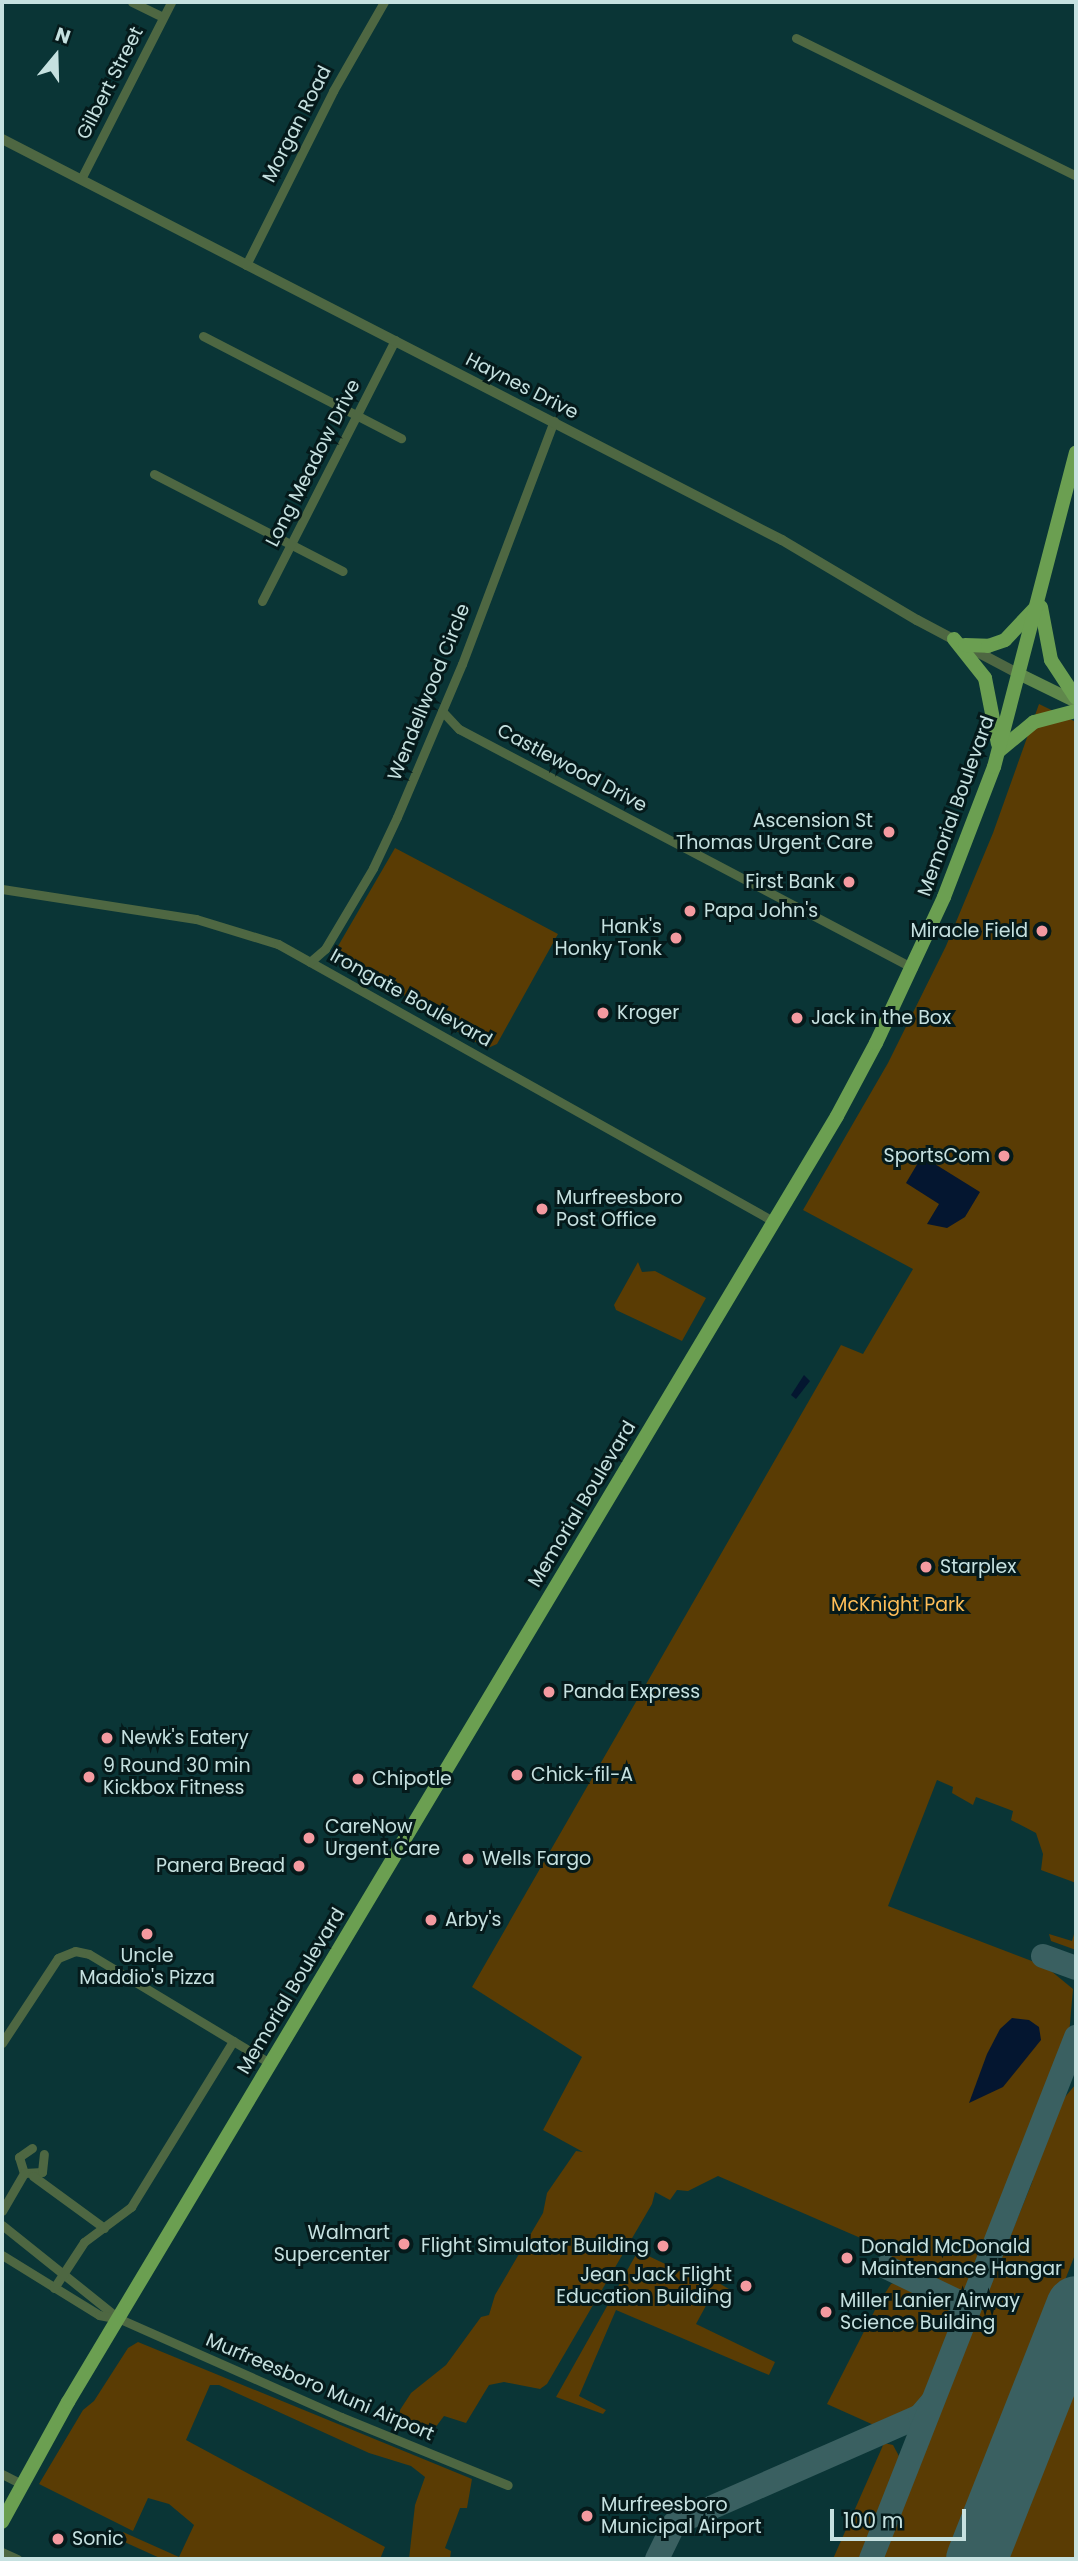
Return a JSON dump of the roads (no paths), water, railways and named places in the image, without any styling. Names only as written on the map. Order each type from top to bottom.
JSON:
[{"type":"main road","name":"Memorial Boulevard","points":[[2,2522],[270,2063],[837,1116],[913,968],[960,860],[999,751],[1021,674],[1076,453]]},
{"type":"main road","points":[[959,642],[988,646],[1005,640],[1040,603]]},
{"type":"main road","points":[[1040,603],[1051,660],[1076,700]]},
{"type":"main road","points":[[959,642],[989,686],[999,751]]},
{"type":"main road","points":[[1021,674],[1076,700]]},
{"type":"main road","points":[[999,751],[1034,722],[1076,710]]},
{"type":"street","points":[[132,2],[163,17]]},
{"type":"street","name":"Gilbert Street","points":[[81,179],[171,2]]},
{"type":"street","name":"Morgan Road","points":[[246,265],[333,91],[384,2]]},
{"type":"street","points":[[796,37],[1076,176]]},
{"type":"street","name":"Haynes Drive","points":[[2,139],[782,540],[959,642],[1021,674]]},
{"type":"street","points":[[203,336],[401,438]]},
{"type":"street","name":"Long Meadow Drive","points":[[262,601],[395,340]]},
{"type":"street","name":"Wendellwood Circle","points":[[310,962],[325,949],[373,868],[442,711],[554,421]]},
{"type":"street","points":[[155,474],[343,571]]},
{"type":"street","name":"Castlewood Drive","points":[[442,711],[459,729],[913,968]]},
{"type":"street","name":"Irongate Boulevard","points":[[2,889],[222,925],[278,944],[774,1221]]},
{"type":"street","points":[[2,2043],[58,1958],[75,1951],[89,1954],[270,2063]]},
{"type":"street","points":[[54,2288],[84,2242],[118,2221],[143,2190],[233,2041]]},
{"type":"street","points":[[32,2148],[19,2157],[29,2174],[104,2228]]},
{"type":"street","points":[[2,2211],[29,2174],[45,2168],[44,2154]]},
{"type":"street","points":[[2,2225],[62,2276],[120,2319]]},
{"type":"street","points":[[2,2255],[99,2315],[120,2319]]},
{"type":"street","name":"Murfreesboro Muni Airport","points":[[120,2319],[341,2417],[508,2484]]},
{"type":"street","points":[[2,2474],[22,2484]]},
{"type":"street","points":[[2,2552],[17,2559]]},
{"type":"water","points":[[922,1156],[980,1192],[965,1217],[947,1228],[927,1224],[939,1204],[906,1183]]},
{"type":"water","points":[[804,1375],[810,1381],[796,1399],[791,1395]]},
{"type":"water","points":[[1012,2018],[1029,2020],[1039,2027],[1041,2040],[1003,2087],[969,2103],[987,2054],[1000,2029]]},
{"type":"place","name":"Ascension St Thomas Urgent Care","points":[[889,832]]},
{"type":"place","name":"First Bank","points":[[849,882]]},
{"type":"place","name":"Papa John's","points":[[690,911]]},
{"type":"place","name":"Miracle Field","points":[[1042,931]]},
{"type":"place","name":"Hank's Honky Tonk","points":[[676,938]]},
{"type":"place","name":"Kroger","points":[[603,1013]]},
{"type":"place","name":"Jack in the Box","points":[[797,1018]]},
{"type":"place","name":"SportsCom","points":[[1004,1156]]},
{"type":"place","name":"Murfreesboro Post Office","points":[[542,1209]]},
{"type":"place","name":"Starplex","points":[[926,1567]]},
{"type":"place","name":"Panda Express","points":[[549,1692]]},
{"type":"place","name":"Newk's Eatery","points":[[107,1738]]},
{"type":"place","name":"Chick-fil-A","points":[[517,1775]]},
{"type":"place","name":"9 Round 30 min Kickbox Fitness","points":[[89,1777]]},
{"type":"place","name":"Chipotle","points":[[358,1779]]},
{"type":"place","name":"CareNow Urgent Care","points":[[309,1838]]},
{"type":"place","name":"Wells Fargo","points":[[468,1859]]},
{"type":"place","name":"Panera Bread","points":[[299,1866]]},
{"type":"place","name":"Arby's","points":[[431,1920]]},
{"type":"place","name":"Uncle Maddio's Pizza","points":[[147,1934]]},
{"type":"place","name":"Walmart Supercenter","points":[[404,2244]]},
{"type":"place","name":"Flight Simulator Building","points":[[663,2246]]},
{"type":"place","name":"Donald McDonald Maintenance Hangar","points":[[847,2258]]},
{"type":"place","name":"Jean Jack Flight Education Building","points":[[746,2286]]},
{"type":"place","name":"Miller Lanier Airway Science Building","points":[[826,2312]]},
{"type":"place","name":"Murfreesboro Municipal Airport","points":[[587,2516]]},
{"type":"place","name":"Sonic","points":[[58,2539]]},
{"type":"park label","name":"McKnight Park","points":[[898,1605]]}]
